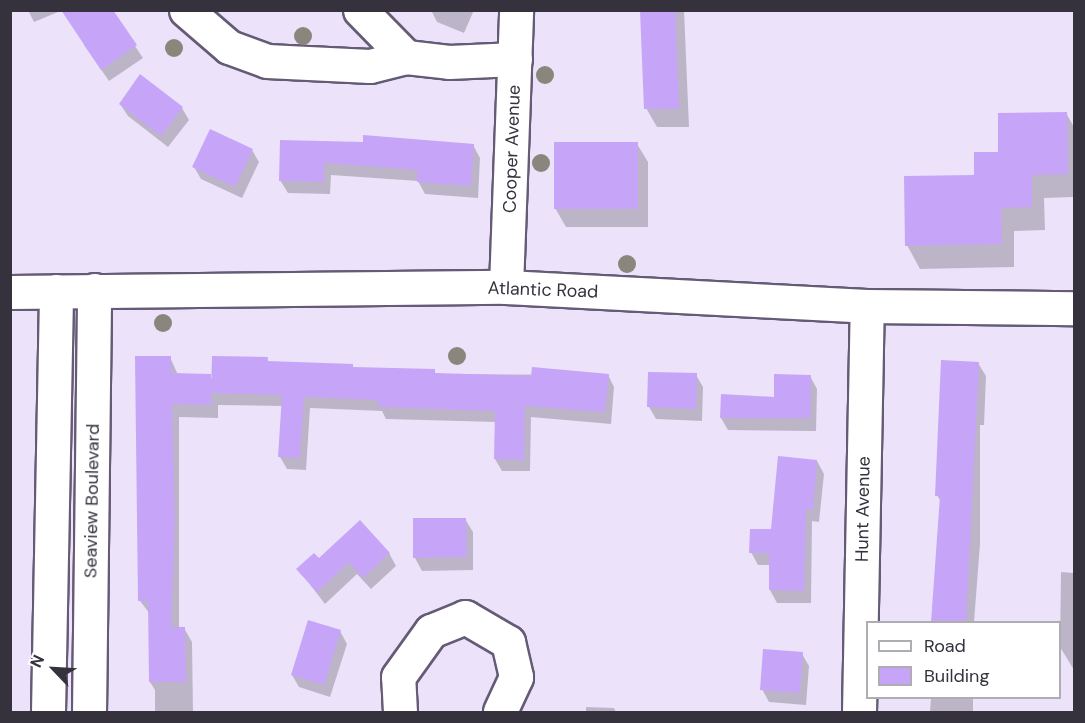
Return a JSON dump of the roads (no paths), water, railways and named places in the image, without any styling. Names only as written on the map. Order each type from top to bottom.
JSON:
[{"type":"street","points":[[186,10],[229,47],[267,61],[370,66],[406,57],[449,62],[515,59]]},
{"type":"street","points":[[360,10],[406,57]]},
{"type":"street","name":"Cooper Avenue","points":[[506,287],[516,10]]},
{"type":"street","name":"Atlantic Road","points":[[10,292],[506,287],[867,306],[1074,308]]},
{"type":"street","name":"Seaview Boulevard","points":[[89,712],[94,290]]},
{"type":"street","points":[[48,712],[56,291]]},
{"type":"street","name":"Hunt Avenue","points":[[860,712],[867,306]]},
{"type":"street","points":[[400,712],[398,677],[431,631],[465,617],[508,642],[516,677],[500,712]]}]
